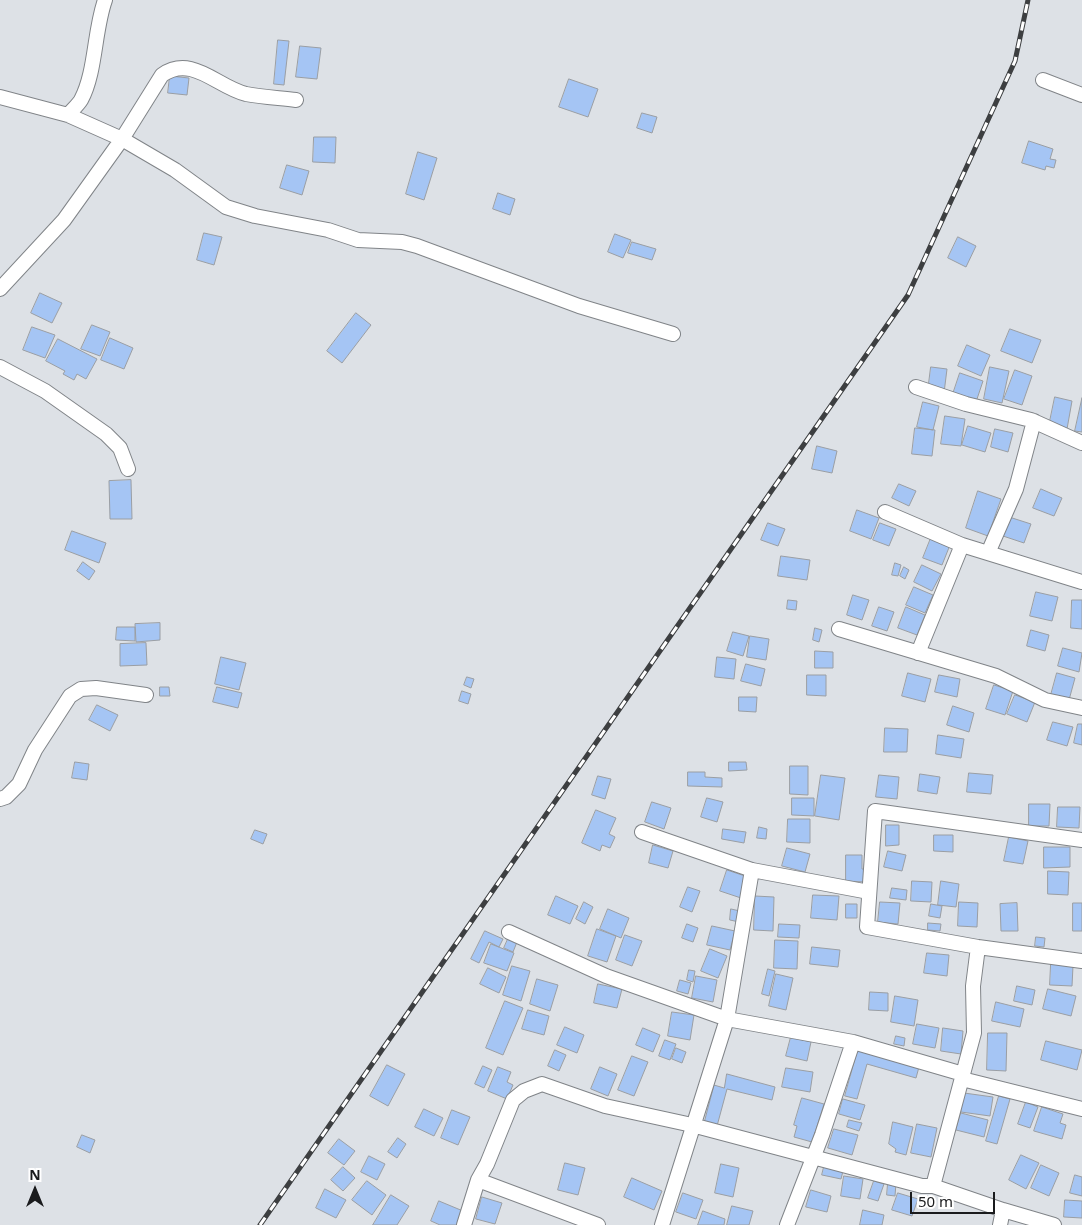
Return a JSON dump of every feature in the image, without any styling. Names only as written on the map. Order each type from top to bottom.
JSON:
[{"type":"street","points":[[68,115],[80,100],[87,83],[98,20],[105,0]]},
{"type":"street","points":[[0,289],[64,220],[122,139],[162,75],[171,68],[181,67],[199,71],[245,94],[296,100]]},
{"type":"street","points":[[1043,80],[1082,96]]},
{"type":"street","points":[[0,97],[68,115],[122,139],[175,170],[226,207],[256,216],[328,230],[358,240],[402,242],[417,246],[579,306],[673,334]]},
{"type":"street","points":[[0,367],[45,391],[106,434],[120,448],[128,469]]},
{"type":"street","points":[[916,387],[966,404],[1034,421],[1082,443]]},
{"type":"street","points":[[988,553],[1016,489],[1034,421]]},
{"type":"street","points":[[885,512],[962,545],[1082,582]]},
{"type":"street","points":[[918,653],[962,545]]},
{"type":"street","points":[[839,629],[996,676],[1045,700],[1082,708]]},
{"type":"street","points":[[0,799],[6,797],[19,784],[35,750],[70,696],[81,689],[96,688],[146,695]]},
{"type":"street","points":[[1082,840],[875,811],[867,927],[978,947],[1082,961]]},
{"type":"street","points":[[642,832],[752,870],[870,892]]},
{"type":"street","points":[[662,1225],[727,1019],[752,870]]},
{"type":"street","points":[[509,932],[606,976],[727,1019],[852,1042],[963,1077],[1082,1109]]},
{"type":"street","points":[[933,1186],[974,1033],[973,986],[978,947]]},
{"type":"street","points":[[787,1225],[811,1158],[822,1135],[852,1042]]},
{"type":"street","points":[[464,1225],[478,1180],[487,1164],[513,1100],[524,1091],[542,1084],[605,1106],[692,1125],[922,1186],[933,1186],[1002,1210],[1054,1225]]},
{"type":"street","points":[[478,1180],[598,1225]]},
{"type":"street","points":[[1000,1225],[1002,1210]]},
{"type":"building","points":[[278,40],[289,41],[284,85],[274,84]]},
{"type":"building","points":[[300,46],[321,48],[317,79],[296,77]]},
{"type":"building","points":[[170,76],[189,78],[187,95],[168,93]]},
{"type":"building","points":[[569,79],[598,89],[588,117],[559,107]]},
{"type":"building","points":[[642,113],[657,117],[652,133],[637,128]]},
{"type":"building","points":[[314,137],[336,137],[335,163],[313,162]]},
{"type":"building","points":[[1029,141],[1053,149],[1050,159],[1056,160],[1054,168],[1046,166],[1045,170],[1022,163]]},
{"type":"building","points":[[418,152],[437,158],[424,200],[406,194]]},
{"type":"building","points":[[287,165],[309,171],[302,195],[280,188]]},
{"type":"building","points":[[498,193],[515,199],[510,215],[493,209]]},
{"type":"building","points":[[204,233],[222,237],[214,265],[197,260]]},
{"type":"building","points":[[615,234],[631,240],[623,258],[608,252]]},
{"type":"building","points":[[958,237],[976,246],[966,267],[948,258]]},
{"type":"building","points":[[632,242],[656,249],[652,260],[628,253]]},
{"type":"building","points":[[40,293],[62,303],[52,323],[31,313]]},
{"type":"building","points":[[356,313],[371,325],[342,363],[327,351]]},
{"type":"building","points":[[92,325],[110,332],[100,356],[81,349]]},
{"type":"building","points":[[32,327],[55,335],[45,358],[23,350]]},
{"type":"building","points":[[1010,329],[1041,340],[1032,363],[1001,351]]},
{"type":"building","points":[[110,338],[133,348],[124,369],[101,360]]},
{"type":"building","points":[[58,339],[97,359],[86,379],[77,374],[74,380],[63,374],[65,371],[46,361]]},
{"type":"building","points":[[967,345],[990,355],[981,376],[958,366]]},
{"type":"building","points":[[931,367],[947,369],[944,393],[928,391]]},
{"type":"building","points":[[990,367],[1009,371],[1002,403],[984,399]]},
{"type":"building","points":[[1015,370],[1032,376],[1022,405],[1004,399]]},
{"type":"building","points":[[960,373],[983,381],[976,402],[953,394]]},
{"type":"building","points":[[1055,397],[1072,401],[1067,429],[1049,426]]},
{"type":"building","points":[[1082,398],[1082,432],[1075,431]]},
{"type":"building","points":[[923,402],[939,406],[933,430],[917,427]]},
{"type":"building","points":[[945,416],[965,419],[961,446],[941,444]]},
{"type":"building","points":[[968,426],[991,433],[985,452],[962,445]]},
{"type":"building","points":[[915,428],[935,430],[932,456],[912,454]]},
{"type":"building","points":[[995,429],[1013,433],[1008,452],[991,447]]},
{"type":"building","points":[[817,446],[837,451],[832,473],[812,469]]},
{"type":"building","points":[[131,480],[132,519],[110,519],[109,481]]},
{"type":"building","points":[[899,484],[916,491],[909,506],[892,498]]},
{"type":"building","points":[[1041,489],[1062,498],[1054,516],[1033,508]]},
{"type":"building","points":[[978,491],[1001,499],[988,536],[966,528]]},
{"type":"building","points":[[857,510],[879,518],[871,539],[850,531]]},
{"type":"building","points":[[1006,516],[1031,524],[1024,543],[1000,535]]},
{"type":"building","points":[[768,523],[785,529],[778,546],[761,540]]},
{"type":"building","points":[[880,523],[896,529],[889,546],[873,540]]},
{"type":"building","points":[[72,531],[106,543],[99,563],[65,550]]},
{"type":"building","points":[[931,538],[950,545],[942,565],[923,558]]},
{"type":"building","points":[[781,556],[810,560],[807,580],[778,576]]},
{"type":"building","points":[[83,562],[95,571],[89,580],[77,571]]},
{"type":"building","points":[[895,563],[901,565],[898,576],[892,575]]},
{"type":"building","points":[[922,565],[941,574],[932,591],[914,582]]},
{"type":"building","points":[[904,567],[909,570],[905,579],[900,576]]},
{"type":"building","points":[[914,587],[933,595],[925,613],[906,605]]},
{"type":"building","points":[[1036,592],[1058,597],[1052,621],[1030,616]]},
{"type":"building","points":[[853,595],[869,600],[862,620],[847,615]]},
{"type":"building","points":[[788,600],[797,601],[796,610],[787,609]]},
{"type":"building","points":[[1072,600],[1082,600],[1082,629],[1071,628]]},
{"type":"building","points":[[879,607],[894,612],[887,631],[872,626]]},
{"type":"building","points":[[906,607],[925,615],[917,635],[898,628]]},
{"type":"building","points":[[160,623],[160,640],[136,642],[135,624]]},
{"type":"building","points":[[117,627],[135,627],[135,641],[116,640]]},
{"type":"building","points":[[815,628],[822,630],[819,642],[813,640]]},
{"type":"building","points":[[1031,630],[1049,635],[1045,651],[1027,646]]},
{"type":"building","points":[[733,632],[749,636],[743,656],[727,651]]},
{"type":"building","points":[[750,636],[769,639],[766,660],[747,657]]},
{"type":"building","points":[[146,643],[147,665],[120,666],[120,644]]},
{"type":"building","points":[[1063,648],[1082,653],[1079,672],[1058,666]]},
{"type":"building","points":[[815,651],[833,652],[833,668],[815,668]]},
{"type":"building","points":[[221,657],[246,663],[239,690],[215,684]]},
{"type":"building","points":[[717,657],[736,659],[734,679],[715,677]]},
{"type":"building","points":[[746,664],[765,669],[761,686],[741,681]]},
{"type":"building","points":[[908,673],[931,679],[925,702],[902,696]]},
{"type":"building","points":[[1057,673],[1075,678],[1069,700],[1051,695]]},
{"type":"building","points":[[807,675],[826,675],[826,696],[807,695]]},
{"type":"building","points":[[939,675],[960,679],[957,697],[935,692]]},
{"type":"building","points":[[467,677],[474,679],[471,688],[464,685]]},
{"type":"building","points":[[994,685],[1013,691],[1005,715],[986,709]]},
{"type":"building","points":[[160,687],[169,687],[170,696],[160,696]]},
{"type":"building","points":[[217,687],[242,693],[238,708],[213,702]]},
{"type":"building","points":[[462,691],[471,694],[468,704],[459,701]]},
{"type":"building","points":[[1015,695],[1035,702],[1027,722],[1007,714]]},
{"type":"building","points":[[739,697],[757,697],[756,712],[739,711]]},
{"type":"building","points":[[97,705],[118,715],[110,731],[89,720]]},
{"type":"building","points":[[953,706],[974,713],[969,732],[947,725]]},
{"type":"building","points":[[1053,722],[1073,727],[1067,746],[1047,740]]},
{"type":"building","points":[[1078,724],[1082,724],[1082,745],[1074,743]]},
{"type":"building","points":[[885,728],[908,729],[907,752],[884,752]]},
{"type":"building","points":[[938,735],[964,739],[961,758],[936,754]]},
{"type":"building","points":[[75,762],[89,764],[87,780],[72,778]]},
{"type":"building","points":[[729,762],[746,762],[747,770],[729,771]]},
{"type":"building","points":[[790,766],[808,766],[808,795],[790,794]]},
{"type":"building","points":[[688,772],[705,772],[705,777],[722,778],[722,787],[688,786]]},
{"type":"building","points":[[969,773],[993,775],[991,794],[967,792]]},
{"type":"building","points":[[920,774],[940,777],[937,794],[918,791]]},
{"type":"building","points":[[821,775],[845,778],[839,820],[815,816]]},
{"type":"building","points":[[879,775],[899,777],[897,799],[876,797]]},
{"type":"building","points":[[598,776],[611,779],[605,799],[592,795]]},
{"type":"building","points":[[707,798],[723,802],[717,822],[701,817]]},
{"type":"building","points":[[792,798],[814,798],[814,816],[792,815]]},
{"type":"building","points":[[652,802],[671,808],[664,829],[645,822]]},
{"type":"building","points":[[1029,804],[1050,804],[1049,826],[1029,826]]},
{"type":"building","points":[[1058,807],[1080,807],[1079,828],[1057,827]]},
{"type":"building","points":[[596,810],[616,818],[609,834],[615,837],[610,848],[602,845],[600,851],[582,843]]},
{"type":"building","points":[[788,819],[810,819],[810,843],[787,842]]},
{"type":"building","points":[[886,825],[899,825],[899,845],[886,846]]},
{"type":"building","points":[[759,827],[767,829],[766,839],[757,838]]},
{"type":"building","points":[[723,829],[746,832],[744,843],[722,839]]},
{"type":"building","points":[[255,830],[267,834],[263,844],[251,839]]},
{"type":"building","points":[[934,835],[953,835],[953,852],[934,851]]},
{"type":"building","points":[[1009,837],[1028,841],[1023,864],[1004,861]]},
{"type":"building","points":[[653,845],[673,851],[668,868],[649,863]]},
{"type":"building","points":[[1044,847],[1070,847],[1070,867],[1044,868]]},
{"type":"building","points":[[787,848],[810,854],[805,872],[782,866]]},
{"type":"building","points":[[888,851],[906,855],[902,871],[884,867]]},
{"type":"building","points":[[846,855],[862,855],[862,869],[867,869],[866,882],[846,881]]},
{"type":"building","points":[[727,870],[748,877],[741,898],[720,891]]},
{"type":"building","points":[[1048,871],[1069,872],[1068,895],[1048,894]]},
{"type":"building","points":[[912,881],[932,882],[931,902],[911,901]]},
{"type":"building","points":[[941,881],[959,884],[956,907],[938,905]]},
{"type":"building","points":[[688,887],[700,891],[692,912],[680,907]]},
{"type":"building","points":[[892,888],[907,890],[906,900],[890,898]]},
{"type":"building","points":[[813,895],[839,896],[837,920],[811,918]]},
{"type":"building","points":[[556,896],[578,906],[570,924],[548,915]]},
{"type":"building","points":[[755,896],[774,897],[773,931],[754,930]]},
{"type":"building","points":[[584,902],[593,907],[585,924],[576,919]]},
{"type":"building","points":[[880,902],[900,903],[898,924],[878,922]]},
{"type":"building","points":[[959,902],[978,903],[977,927],[958,926]]},
{"type":"building","points":[[1017,903],[1018,931],[1001,931],[1000,904]]},
{"type":"building","points":[[1073,903],[1082,903],[1082,931],[1073,931]]},
{"type":"building","points":[[846,904],[857,904],[857,918],[846,918]]},
{"type":"building","points":[[931,904],[942,906],[940,918],[929,916]]},
{"type":"building","points":[[608,909],[629,918],[621,938],[600,929]]},
{"type":"building","points":[[731,909],[740,911],[739,922],[730,920]]},
{"type":"building","points":[[928,923],[941,924],[940,931],[928,930]]},
{"type":"building","points":[[687,924],[698,928],[693,942],[682,938]]},
{"type":"building","points":[[779,924],[800,925],[799,938],[778,937]]},
{"type":"building","points":[[712,926],[735,931],[730,950],[707,945]]},
{"type":"building","points":[[597,929],[616,936],[607,962],[588,956]]},
{"type":"building","points":[[485,931],[503,939],[499,947],[489,942],[479,963],[471,959]]},
{"type":"building","points":[[625,935],[642,941],[632,966],[616,960]]},
{"type":"building","points":[[1036,937],[1045,938],[1044,947],[1035,946]]},
{"type":"building","points":[[508,939],[517,942],[513,952],[504,948]]},
{"type":"building","points":[[775,940],[798,941],[797,969],[774,968]]},
{"type":"building","points":[[491,944],[514,953],[507,971],[484,963]]},
{"type":"building","points":[[812,947],[840,950],[838,967],[810,964]]},
{"type":"building","points":[[710,949],[727,956],[718,978],[701,971]]},
{"type":"building","points":[[927,953],[949,955],[947,976],[924,973]]},
{"type":"building","points":[[1051,964],[1073,966],[1072,986],[1050,985]]},
{"type":"building","points":[[512,966],[530,971],[521,1001],[503,995]]},
{"type":"building","points":[[488,968],[506,977],[499,993],[480,984]]},
{"type":"building","points":[[768,969],[775,971],[769,996],[762,994]]},
{"type":"building","points":[[689,970],[695,971],[693,982],[687,980]]},
{"type":"building","points":[[776,974],[793,978],[786,1010],[769,1006]]},
{"type":"building","points":[[696,976],[717,980],[713,1002],[692,998]]},
{"type":"building","points":[[537,979],[558,985],[550,1011],[530,1004]]},
{"type":"building","points":[[680,980],[691,983],[688,994],[677,991]]},
{"type":"building","points":[[598,984],[622,989],[617,1008],[594,1003]]},
{"type":"building","points":[[1017,986],[1035,990],[1032,1005],[1014,1001]]},
{"type":"building","points":[[1048,989],[1076,996],[1071,1016],[1043,1009]]},
{"type":"building","points":[[870,992],[888,993],[888,1011],[869,1010]]},
{"type":"building","points":[[895,996],[918,1000],[914,1026],[891,1022]]},
{"type":"building","points":[[505,1001],[523,1008],[503,1055],[486,1048]]},
{"type":"building","points":[[996,1002],[1024,1009],[1020,1027],[992,1021]]},
{"type":"building","points":[[528,1010],[549,1016],[544,1035],[522,1029]]},
{"type":"building","points":[[672,1012],[694,1015],[690,1040],[668,1036]]},
{"type":"building","points":[[917,1024],[939,1028],[935,1048],[913,1044]]},
{"type":"building","points":[[565,1027],[584,1035],[577,1053],[557,1045]]},
{"type":"building","points":[[643,1028],[660,1035],[653,1052],[636,1045]]},
{"type":"building","points":[[943,1028],[963,1031],[961,1054],[941,1051]]},
{"type":"building","points":[[988,1033],[1007,1033],[1006,1071],[987,1070]]},
{"type":"building","points":[[896,1036],[905,1038],[904,1046],[894,1044]]},
{"type":"building","points":[[791,1037],[811,1042],[807,1061],[786,1056]]},
{"type":"building","points":[[665,1040],[676,1044],[670,1060],[659,1056]]},
{"type":"building","points":[[1046,1041],[1082,1050],[1077,1070],[1041,1060]]},
{"type":"building","points":[[676,1048],[686,1052],[682,1063],[672,1059]]},
{"type":"building","points":[[555,1050],[566,1055],[559,1071],[548,1066]]},
{"type":"building","points":[[858,1050],[919,1067],[916,1078],[867,1064],[857,1099],[845,1096]]},
{"type":"building","points":[[632,1056],[648,1062],[634,1096],[618,1090]]},
{"type":"building","points":[[387,1065],[405,1074],[388,1106],[370,1096]]},
{"type":"building","points":[[483,1066],[492,1070],[484,1088],[475,1084]]},
{"type":"building","points":[[498,1067],[511,1072],[507,1082],[513,1085],[507,1099],[488,1091]]},
{"type":"building","points":[[600,1067],[617,1074],[608,1096],[591,1089]]},
{"type":"building","points":[[786,1068],[813,1072],[810,1092],[782,1087]]},
{"type":"building","points":[[727,1074],[775,1087],[772,1100],[727,1089],[717,1126],[704,1123],[714,1085],[724,1088]]},
{"type":"building","points":[[964,1093],[993,1097],[990,1116],[961,1112]]},
{"type":"building","points":[[999,1096],[1010,1099],[997,1144],[986,1141]]},
{"type":"building","points":[[802,1098],[824,1104],[812,1142],[794,1137],[797,1126],[794,1125]]},
{"type":"building","points":[[843,1099],[865,1105],[860,1120],[839,1114]]},
{"type":"building","points":[[1026,1102],[1038,1107],[1030,1128],[1018,1124]]},
{"type":"building","points":[[1042,1107],[1063,1114],[1060,1123],[1066,1125],[1062,1139],[1034,1131]]},
{"type":"building","points":[[424,1109],[443,1118],[434,1136],[415,1127]]},
{"type":"building","points":[[452,1110],[470,1117],[458,1145],[441,1138]]},
{"type":"building","points":[[961,1113],[988,1120],[984,1137],[956,1130]]},
{"type":"building","points":[[849,1120],[862,1123],[859,1131],[847,1127]]},
{"type":"building","points":[[893,1122],[913,1127],[906,1155],[895,1152],[896,1149],[889,1144]]},
{"type":"building","points":[[917,1124],[937,1128],[931,1157],[911,1153]]},
{"type":"building","points":[[834,1129],[858,1135],[852,1155],[828,1148]]},
{"type":"building","points":[[82,1135],[95,1140],[90,1153],[77,1147]]},
{"type":"building","points":[[398,1138],[406,1144],[397,1158],[388,1152]]},
{"type":"building","points":[[339,1139],[355,1151],[344,1165],[328,1153]]},
{"type":"building","points":[[1021,1155],[1039,1163],[1026,1189],[1009,1180]]},
{"type":"building","points":[[369,1156],[385,1164],[377,1180],[361,1172]]},
{"type":"building","points":[[565,1163],[585,1168],[578,1195],[558,1190]]},
{"type":"building","points":[[721,1164],[739,1168],[733,1197],[715,1193]]},
{"type":"building","points":[[1041,1165],[1059,1173],[1049,1196],[1031,1188]]},
{"type":"building","points":[[343,1167],[355,1178],[343,1191],[331,1180]]},
{"type":"building","points":[[824,1167],[843,1171],[841,1179],[822,1175]]},
{"type":"building","points":[[1075,1175],[1082,1177],[1082,1196],[1070,1193]]},
{"type":"building","points":[[844,1176],[863,1179],[860,1199],[841,1196]]},
{"type":"building","points":[[632,1178],[662,1191],[654,1210],[624,1197]]},
{"type":"building","points":[[367,1181],[386,1195],[372,1215],[352,1200]]},
{"type":"building","points":[[874,1181],[884,1184],[878,1201],[868,1198]]},
{"type":"building","points":[[888,1183],[896,1183],[895,1196],[887,1195]]},
{"type":"building","points":[[325,1189],[346,1200],[336,1218],[316,1208]]},
{"type":"building","points":[[811,1190],[831,1196],[827,1212],[806,1207]]},
{"type":"building","points":[[683,1193],[703,1200],[696,1219],[676,1212]]},
{"type":"building","points":[[898,1193],[918,1199],[912,1216],[892,1210]]},
{"type":"building","points":[[391,1195],[409,1206],[397,1225],[373,1225]]},
{"type":"building","points":[[482,1197],[502,1203],[495,1224],[476,1219]]},
{"type":"building","points":[[1065,1200],[1082,1201],[1082,1218],[1064,1217]]},
{"type":"building","points":[[439,1201],[463,1211],[458,1225],[440,1225],[431,1221]]},
{"type":"building","points":[[732,1206],[753,1211],[749,1225],[727,1225]]},
{"type":"building","points":[[863,1210],[884,1215],[882,1225],[860,1225]]},
{"type":"building","points":[[703,1211],[725,1219],[724,1225],[698,1225]]},
{"type":"railway","points":[[260,1225],[908,295],[1015,61],[1028,0]]}]
